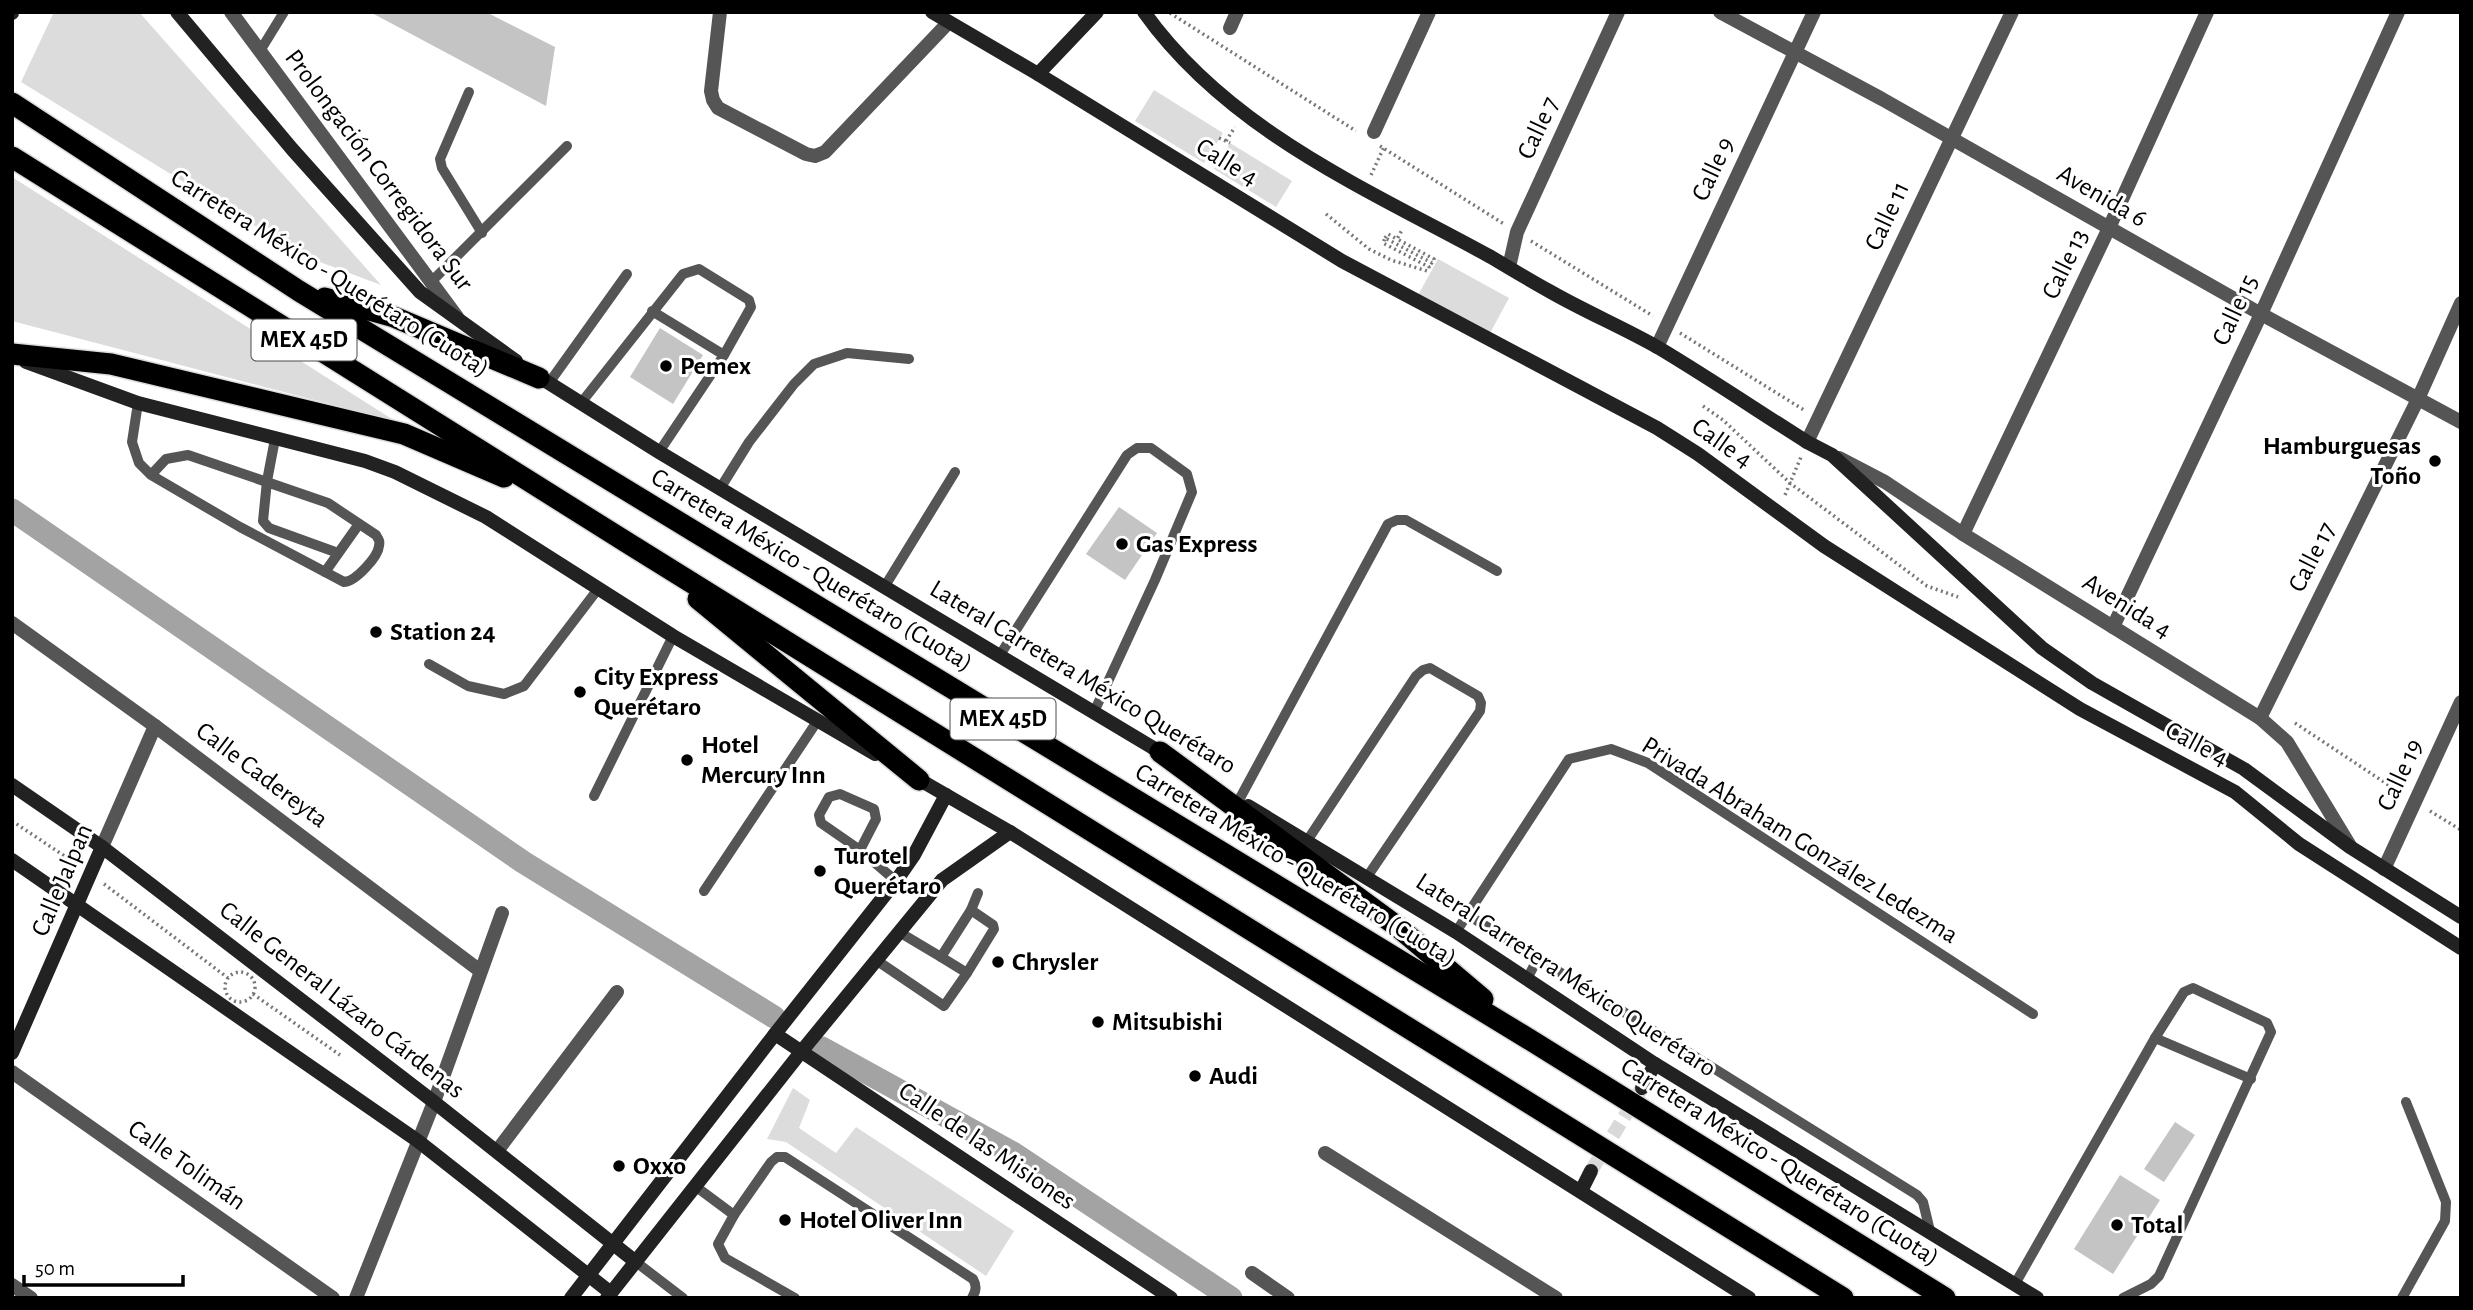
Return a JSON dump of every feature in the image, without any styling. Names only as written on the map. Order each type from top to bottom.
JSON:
[{"type":"highway","name":"Carretera México - Querétaro (Cuota)","points":[[12,103],[299,291],[1532,1041],[1945,1298]]},
{"type":"highway","name":"MEX 45D","points":[[12,157],[1843,1298]]},
{"type":"highway","points":[[299,291],[394,317],[544,381]]},
{"type":"highway","points":[[12,355],[111,364],[404,434],[567,504]]},
{"type":"highway","points":[[631,545],[919,780]]},
{"type":"highway","points":[[1160,752],[1398,927],[1532,1041]]},
{"type":"main road","name":"Lateral Carretera México Querétaro","points":[[177,12],[292,149],[420,292],[544,381],[1367,877],[1456,932],[1655,1064],[2037,1298]]},
{"type":"main road","name":"Calle 4","points":[[932,12],[1342,261],[1657,428],[1698,454],[1777,513],[2080,709],[2235,792],[2299,844],[2461,948]]},
{"type":"main road","points":[[1038,74],[1097,12]]},
{"type":"main road","name":"Calle 4","points":[[1144,12],[1184,62],[1214,91],[1297,150],[1550,292],[1657,347],[1807,442],[1832,454],[2042,648],[2092,683],[2244,769],[2350,847],[2461,918]]},
{"type":"main road","points":[[12,355],[138,403],[365,461],[396,472],[486,517],[673,636],[1010,832],[1749,1298]]},
{"type":"main road","name":"Calle General Lázaro Cárdenas","points":[[12,785],[103,847],[497,1151],[636,1262]]},
{"type":"main road","points":[[571,1298],[897,881],[946,795]]},
{"type":"main road","points":[[12,860],[418,1142],[589,1275],[612,1296],[801,1052],[942,880],[1010,832]]},
{"type":"main road","name":"Calle Jalpan","points":[[12,1053],[103,847]]},
{"type":"main road","name":"Calle de las Misiones","points":[[775,1034],[1171,1298]]},
{"type":"main road","points":[[1642,1088],[1655,1064]]},
{"type":"main road","points":[[1581,1191],[1591,1171]]},
{"type":"street","name":"Prolongación Corregidora Sur","points":[[231,12],[462,323]]},
{"type":"street","points":[[720,12],[711,91],[718,108],[806,154],[815,156],[825,152],[948,23]]},
{"type":"street","points":[[1230,28],[1237,12]]},
{"type":"street","points":[[1369,135],[1429,12]]},
{"type":"street","name":"Calle 7","points":[[1509,267],[1517,232],[1618,12]]},
{"type":"street","name":"Avenida 6","points":[[1720,12],[2261,314],[2461,422]]},
{"type":"street","name":"Calle 9","points":[[1657,347],[1814,12]]},
{"type":"street","name":"Calle 11","points":[[1807,442],[2012,12]]},
{"type":"street","name":"Calle 13","points":[[1963,534],[2109,228],[2207,12]]},
{"type":"street","name":"Calle 15","points":[[2113,626],[2261,314],[2398,12]]},
{"type":"street","name":"Calle 17","points":[[2263,711],[2418,399],[2461,303]]},
{"type":"street","name":"Avenida 4","points":[[1832,454],[1885,482],[1963,534],[2113,626],[2263,711],[2287,742],[2350,847]]},
{"type":"street","name":"Calle Cadereyta","points":[[12,622],[479,970]]},
{"type":"street","name":"Calle 19","points":[[2384,869],[2461,702]]},
{"type":"street","name":"Calle Jalpan","points":[[103,847],[155,726]]},
{"type":"street","points":[[356,1298],[434,1102],[479,970],[502,913]]},
{"type":"street","points":[[497,1151],[617,992]]},
{"type":"street","name":"Calle Tolimán","points":[[12,1072],[333,1298]]},
{"type":"street","points":[[1325,1153],[1556,1298]]},
{"type":"street","points":[[1252,1273],[1288,1298]]},
{"type":"street","points":[[12,1285],[31,1298]]},
{"type":"lane","points":[[260,51],[284,12]]},
{"type":"lane","points":[[470,92],[440,159],[442,168],[482,233]]},
{"type":"lane","points":[[432,282],[567,146]]},
{"type":"lane","points":[[582,403],[683,274],[699,269],[749,300],[751,307],[724,355],[659,452]]},
{"type":"lane","points":[[544,381],[627,274]]},
{"type":"lane","points":[[652,312],[724,355]]},
{"type":"lane","points":[[721,487],[749,442],[794,384],[814,364],[847,353],[909,359]]},
{"type":"lane","points":[[138,403],[132,442],[139,463],[151,475],[240,527],[344,582],[355,579],[379,550],[380,542],[376,535],[328,503],[188,455],[166,459],[151,475]]},
{"type":"lane","points":[[275,439],[263,521],[269,528],[338,553]]},
{"type":"lane","points":[[1000,655],[1127,455],[1137,448],[1152,448],[1187,474],[1192,492],[1094,712]]},
{"type":"lane","points":[[885,586],[955,472]]},
{"type":"lane","points":[[1240,800],[1388,524],[1406,520],[1497,572]]},
{"type":"lane","points":[[326,572],[359,524]]},
{"type":"lane","points":[[429,664],[468,686],[504,694],[524,686],[598,589]]},
{"type":"lane","points":[[594,796],[673,636]]},
{"type":"lane","points":[[1307,841],[1416,676],[1423,670],[1430,668],[1478,696],[1480,711],[1367,877]]},
{"type":"lane","points":[[704,891],[818,720]]},
{"type":"lane","name":"Privada Abraham González Ledezma","points":[[1456,932],[1569,759],[1611,749],[1648,763],[2033,1014]]},
{"type":"lane","points":[[860,850],[876,819],[874,809],[840,794],[829,797],[819,815],[821,823],[860,850],[897,881]]},
{"type":"lane","points":[[942,957],[971,911],[978,894]]},
{"type":"lane","points":[[876,960],[942,1006],[947,1004],[994,929],[993,925],[971,911]]},
{"type":"lane","points":[[1468,915],[1917,1195],[1923,1202],[1930,1231]]},
{"type":"lane","points":[[899,932],[967,973]]},
{"type":"lane","points":[[1527,979],[1538,958]]},
{"type":"lane","points":[[2015,1284],[2155,1038],[2184,992],[2193,988],[2267,1023],[2271,1032],[2159,1276],[2151,1284],[2123,1298]]},
{"type":"lane","points":[[2155,1038],[2251,1079]]},
{"type":"lane","points":[[2402,1298],[2445,1221],[2446,1202],[2406,1102]]},
{"type":"lane","points":[[795,1298],[725,1258],[718,1244],[734,1215],[777,1157],[785,1157],[972,1279],[976,1284],[972,1298]]},
{"type":"lane","points":[[695,1186],[734,1215]]},
{"type":"lane","points":[[636,1262],[683,1298]]},
{"type":"path","points":[[1168,12],[1369,135],[1384,148],[1517,232],[1818,418]]},
{"type":"path","points":[[1364,190],[1387,139],[1369,135]]},
{"type":"path","points":[[1219,138],[1230,143]]},
{"type":"path","points":[[1326,214],[1369,249],[1391,260],[1427,271],[1429,267],[1383,243],[1385,238],[1432,264],[1434,259],[1397,239]]},
{"type":"path","points":[[1703,406],[1723,420],[1790,483],[1927,586],[1964,598]]},
{"type":"path","points":[[1777,513],[1807,442]]},
{"type":"path","points":[[2263,711],[2461,830]]},
{"type":"path","points":[[12,821],[92,874],[228,978]]},
{"type":"path","points":[[237,972],[248,975],[254,983],[253,994],[244,1001],[233,999],[226,990],[228,978],[237,972]]},
{"type":"shaded area","points":[[54,12],[139,12],[381,285],[304,256],[21,82]]},
{"type":"shaded area","points":[[1154,90],[1223,133],[1204,163],[1135,121]]},
{"type":"shaded area","points":[[1230,143],[1292,181],[1276,207],[1214,169]]},
{"type":"shaded area","points":[[12,177],[395,421],[12,321]]},
{"type":"shaded area","points":[[1438,259],[1509,298],[1489,335],[1417,297]]},
{"type":"shaded area","points":[[793,1088],[810,1100],[799,1128],[836,1153],[856,1127],[1014,1231],[986,1276],[786,1142],[767,1139]]},
{"type":"building","points":[[370,12],[486,12],[555,47],[546,106]]},
{"type":"building","name":"Pemex","points":[[660,328],[703,355],[673,404],[630,377]]},
{"type":"building","name":"Gas Express","points":[[1119,507],[1157,533],[1125,580],[1086,554]]},
{"type":"building","name":"Total","points":[[2175,1122],[2195,1135],[2164,1182],[2144,1169]]},
{"type":"building","name":"Total","points":[[2120,1175],[2160,1200],[2113,1274],[2074,1249]]},
{"type":"waterway","points":[[12,510],[523,862],[774,1017]]},
{"type":"waterway","points":[[822,1048],[1013,1153],[1231,1298]]},
{"type":"tunnel","points":[[1591,1171],[1642,1088]]},
{"type":"place","name":"Pemex","points":[[666,366]]},
{"type":"place","name":"Hamburguesas Toño","points":[[2435,461]]},
{"type":"place","name":"Gas Express","points":[[1122,544]]},
{"type":"place","name":"Station 24","points":[[376,632]]},
{"type":"place","name":"City Express Querétaro","points":[[580,692]]},
{"type":"place","name":"Hotel Mercury Inn","points":[[687,760]]},
{"type":"place","name":"Turotel Querétaro","points":[[820,871]]},
{"type":"place","name":"Chrysler","points":[[998,962]]},
{"type":"place","name":"Mitsubishi","points":[[1098,1022]]},
{"type":"place","name":"Audi","points":[[1195,1076]]},
{"type":"place","name":"Oxxo","points":[[619,1166]]},
{"type":"place","name":"Hotel Oliver Inn","points":[[785,1220]]},
{"type":"place","name":"Total","points":[[2117,1225]]}]
